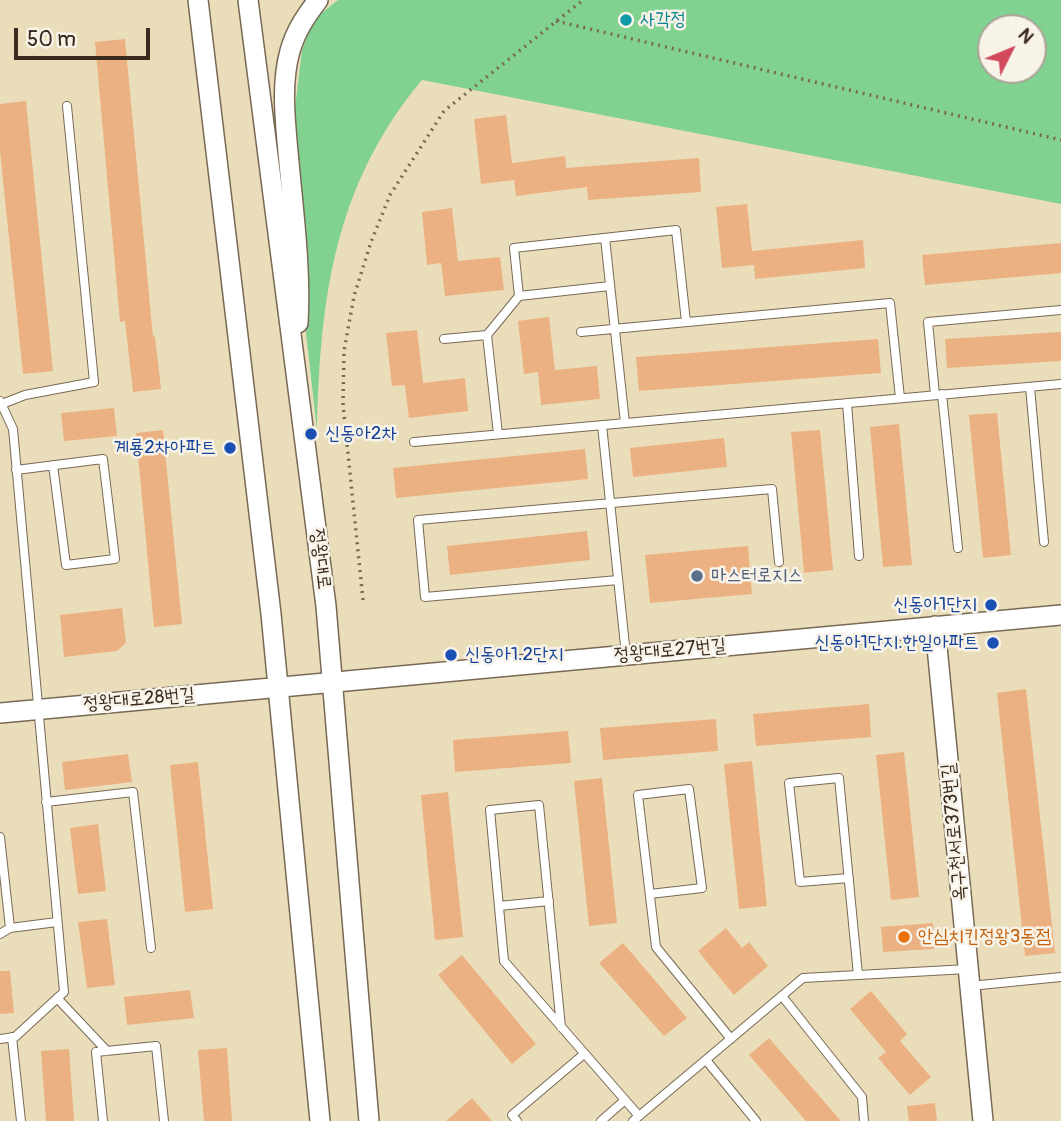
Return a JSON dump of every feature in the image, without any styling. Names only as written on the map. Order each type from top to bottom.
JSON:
[{"type":"street","points":[[198,0],[278,687],[320,1121]]},
{"type":"street","name":"정왕대로","points":[[248,0],[332,682],[369,1121]]},
{"type":"street","points":[[296,377],[300,288],[285,121],[286,75],[289,52],[300,22],[318,0]]},
{"type":"street","name":"정왕대로27번길","points":[[278,687],[1061,615]]},
{"type":"street","name":"옥구천서로373번길","points":[[935,626],[982,1121]]},
{"type":"street","name":"정왕대로28번길","points":[[0,713],[278,687]]},
{"type":"lane","points":[[0,1039],[12,1037],[64,992],[13,429],[1,402],[93,383],[67,106]]},
{"type":"lane","points":[[519,296],[514,248],[676,230],[686,322]]},
{"type":"lane","points":[[605,238],[625,423]]},
{"type":"lane","points":[[444,339],[487,335],[519,296],[610,286]]},
{"type":"lane","points":[[581,332],[890,303],[900,398]]},
{"type":"lane","points":[[958,548],[928,322],[1061,310]]},
{"type":"lane","points":[[487,335],[498,434]]},
{"type":"lane","points":[[414,442],[1061,384]]},
{"type":"lane","points":[[1030,387],[1044,542]]},
{"type":"lane","points":[[847,403],[859,556]]},
{"type":"lane","points":[[602,425],[626,655]]},
{"type":"lane","points":[[16,470],[53,465],[103,459],[115,559],[66,565],[53,465]]},
{"type":"lane","points":[[618,580],[425,597],[418,520],[772,489],[779,562]]},
{"type":"lane","points":[[849,878],[800,882],[789,783],[839,778],[849,878],[858,975]]},
{"type":"lane","points":[[650,894],[702,888],[689,789],[638,795],[656,947],[731,1039]]},
{"type":"lane","points":[[46,802],[133,792],[151,948]]},
{"type":"lane","points":[[561,1027],[539,805],[490,810],[505,961],[561,1027],[584,1054],[625,1100],[636,1119],[803,978],[858,975],[1061,977]]},
{"type":"lane","points":[[0,836],[10,928]]},
{"type":"lane","points":[[499,906],[548,901]]},
{"type":"lane","points":[[0,934],[10,928],[57,922]]},
{"type":"lane","points":[[782,996],[862,1097],[864,1121]]},
{"type":"lane","points":[[57,998],[107,1051]]},
{"type":"lane","points":[[12,1037],[21,1121]]},
{"type":"lane","points":[[103,1121],[96,1052],[156,1046],[164,1121]]},
{"type":"lane","points":[[517,1121],[512,1115],[584,1054]]},
{"type":"lane","points":[[706,1060],[757,1121]]},
{"type":"lane","points":[[601,1121],[625,1100]]},
{"type":"path","points":[[363,600],[343,405],[344,351],[354,296],[371,242],[390,195],[444,111],[583,0]]},
{"type":"path","points":[[556,21],[1061,140]]},
{"type":"green space","points":[[338,0],[1061,0],[1061,204],[422,80],[392,120],[369,161],[351,202],[338,245],[328,289],[322,335],[317,430],[306,333],[295,108],[302,50],[314,19]]},
{"type":"building","points":[[125,39],[153,337],[155,336],[161,389],[133,392],[125,321],[120,322],[95,42]]},
{"type":"building","points":[[26,101],[53,371],[23,374],[0,151],[0,104]]},
{"type":"building","points":[[506,115],[512,163],[565,156],[566,168],[699,158],[701,192],[588,200],[587,187],[516,196],[514,180],[481,184],[474,119]]},
{"type":"building","points":[[747,204],[752,251],[863,240],[865,268],[755,279],[754,265],[722,268],[716,207]]},
{"type":"building","points":[[452,208],[458,261],[500,257],[504,290],[445,296],[441,263],[427,265],[422,212]]},
{"type":"building","points":[[1061,243],[1061,273],[925,285],[922,255]]},
{"type":"building","points":[[549,317],[555,370],[597,366],[600,399],[541,405],[538,372],[524,374],[518,321]]},
{"type":"building","points":[[417,330],[423,383],[465,378],[468,411],[409,418],[405,385],[392,386],[386,333]]},
{"type":"building","points":[[1061,332],[1061,361],[947,368],[945,339]]},
{"type":"building","points":[[878,339],[881,373],[639,391],[636,357]]},
{"type":"building","points":[[114,408],[117,436],[64,441],[61,413]]},
{"type":"building","points":[[997,413],[1011,555],[983,558],[969,415]]},
{"type":"building","points":[[899,424],[912,565],[883,567],[870,427]]},
{"type":"building","points":[[163,430],[182,624],[154,627],[136,433]]},
{"type":"building","points":[[820,430],[833,570],[804,573],[791,432]]},
{"type":"building","points":[[724,438],[727,467],[633,477],[630,448]]},
{"type":"building","points":[[585,449],[588,479],[396,498],[393,468]]},
{"type":"building","points":[[587,531],[590,560],[450,575],[447,546]]},
{"type":"building","points":[[748,546],[752,594],[650,603],[645,555]]},
{"type":"building","points":[[122,608],[126,643],[117,651],[64,657],[60,615]]},
{"type":"building","points":[[1026,689],[1055,953],[1025,956],[997,693]]},
{"type":"building","points":[[869,704],[871,737],[756,746],[753,714]]},
{"type":"building","points":[[716,719],[718,751],[603,760],[600,728]]},
{"type":"building","points":[[568,731],[571,763],[455,772],[453,740]]},
{"type":"building","points":[[904,752],[919,897],[891,900],[876,755]]},
{"type":"building","points":[[128,754],[132,782],[65,790],[62,762]]},
{"type":"building","points":[[752,761],[767,906],[739,909],[724,764]]},
{"type":"building","points":[[198,762],[213,909],[185,912],[170,765]]},
{"type":"building","points":[[602,778],[617,923],[589,926],[574,781]]},
{"type":"building","points":[[448,792],[463,937],[435,940],[421,795]]},
{"type":"building","points":[[98,824],[106,891],[78,894],[70,828]]},
{"type":"building","points":[[107,919],[115,985],[87,988],[78,922]]},
{"type":"building","points":[[933,923],[934,949],[883,952],[881,927]]},
{"type":"building","points":[[726,928],[742,948],[749,942],[768,966],[734,995],[698,951]]},
{"type":"building","points":[[623,943],[687,1018],[664,1036],[599,963]]},
{"type":"building","points":[[462,955],[536,1044],[512,1064],[438,975]]},
{"type":"building","points":[[0,971],[10,971],[14,1013],[0,1014]]},
{"type":"building","points":[[190,990],[194,1018],[127,1025],[124,997]]},
{"type":"building","points":[[871,991],[907,1034],[900,1041],[931,1077],[910,1095],[878,1058],[886,1052],[850,1009]]},
{"type":"building","points":[[769,1038],[841,1121],[806,1121],[749,1055]]},
{"type":"building","points":[[227,1048],[232,1121],[204,1121],[198,1050]]},
{"type":"building","points":[[69,1049],[74,1121],[46,1121],[41,1051]]},
{"type":"building","points":[[472,1098],[492,1121],[446,1121]]},
{"type":"building","points":[[935,1103],[937,1121],[909,1121],[907,1106]]},
{"type":"place","name":"사각정","points":[[626,20]]},
{"type":"place","name":"신동아2차","points":[[311,434]]},
{"type":"place","name":"계룡2차아파트","points":[[230,448]]},
{"type":"place","name":"마스터로지스","points":[[697,576]]},
{"type":"place","name":"신동아1단지","points":[[991,605]]},
{"type":"place","name":"신동아1단지.한일아파트","points":[[993,643]]},
{"type":"place","name":"신동아1.2단지","points":[[451,655]]},
{"type":"place","name":"안심치킨정왕3동점","points":[[904,937]]}]
